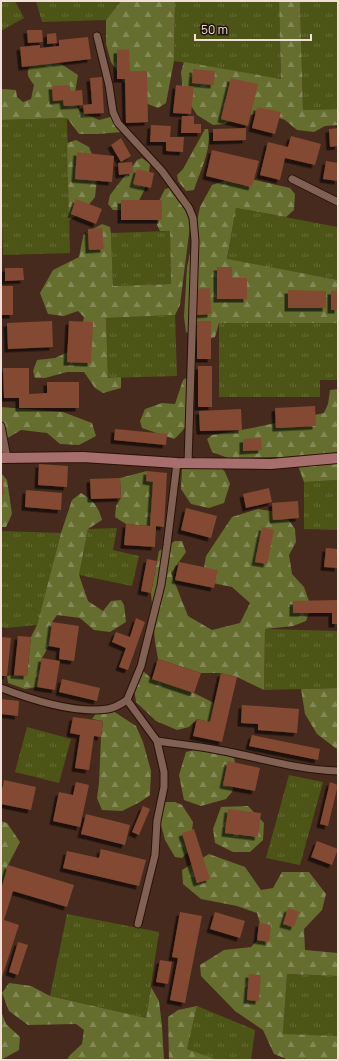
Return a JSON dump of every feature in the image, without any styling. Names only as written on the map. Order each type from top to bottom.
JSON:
[{"type":"street","points":[[4,458],[83,457],[177,463],[271,464],[338,458]]},
{"type":"lane","points":[[97,36],[109,86],[112,112],[118,124],[162,171],[189,208],[193,218],[195,241],[188,463]]},
{"type":"lane","points":[[292,179],[338,202]]},
{"type":"lane","points":[[1,426],[4,458]]},
{"type":"lane","points":[[1,688],[58,706],[78,709],[108,709],[118,706],[127,700],[141,666],[161,585],[177,463]]},
{"type":"lane","points":[[127,700],[157,741],[164,772],[164,788],[157,821],[155,855],[138,924]]},
{"type":"lane","points":[[157,741],[216,749],[295,767],[338,771]]},
{"type":"green space","points":[[1,1],[15,1],[24,18],[1,31]]},
{"type":"green space","points":[[36,1],[121,1],[106,20],[42,22]]},
{"type":"green space","points":[[121,1],[175,1],[174,61],[166,103],[158,108],[135,99],[111,62],[106,44],[106,20]]},
{"type":"green space","points":[[175,1],[279,1],[281,79],[174,61]]},
{"type":"green space","points":[[279,1],[300,2],[303,110],[338,109],[338,125],[325,126],[314,132],[297,130],[285,120],[263,112],[238,118],[225,124],[213,125],[197,115],[183,93],[181,72],[184,62],[281,79]]},
{"type":"green space","points":[[300,2],[338,2],[338,109],[303,110]]},
{"type":"green space","points":[[52,58],[78,75],[74,98],[79,111],[99,120],[114,116],[122,132],[79,134],[67,118],[1,120],[1,90],[16,90],[17,97],[23,102],[31,99],[34,85],[28,74],[32,62]]},
{"type":"green space","points":[[67,118],[70,253],[3,255],[1,120]]},
{"type":"green space","points":[[205,129],[208,129],[209,137],[205,160],[194,190],[186,191],[178,181],[177,175],[183,169]]},
{"type":"green space","points":[[76,140],[89,147],[98,170],[95,197],[83,212],[69,220],[67,143]]},
{"type":"green space","points":[[142,158],[150,164],[147,183],[140,198],[133,210],[113,210],[108,204],[110,195],[137,160]]},
{"type":"green space","points":[[237,176],[290,188],[295,194],[294,210],[286,217],[236,208],[227,259],[338,280],[338,323],[219,323],[215,337],[204,341],[186,332],[184,317],[187,267],[200,207],[212,185]]},
{"type":"green space","points":[[173,187],[190,201],[192,210],[180,305],[175,315],[106,318],[108,378],[121,377],[121,388],[103,393],[95,388],[84,372],[67,372],[45,378],[35,378],[33,371],[37,360],[55,358],[79,347],[84,317],[78,311],[64,316],[48,314],[40,293],[53,270],[79,257],[84,234],[102,224],[110,227],[113,286],[171,284],[170,231],[160,231],[157,225],[156,207],[165,189]]},
{"type":"green space","points":[[236,208],[338,227],[338,280],[227,260]]},
{"type":"green space","points":[[170,231],[171,284],[113,286],[111,233]]},
{"type":"green space","points":[[175,315],[177,376],[108,378],[106,318]]},
{"type":"green space","points":[[219,323],[338,323],[338,380],[320,380],[320,397],[219,397]]},
{"type":"green space","points":[[186,378],[192,382],[194,390],[194,406],[189,420],[180,433],[174,439],[142,428],[140,421],[145,409],[162,403],[175,404],[183,380]]},
{"type":"green space","points":[[338,389],[338,480],[304,482],[297,463],[277,457],[228,458],[212,452],[207,439],[212,435],[324,413],[328,404],[330,390]]},
{"type":"green space","points":[[1,407],[63,412],[92,423],[96,436],[79,445],[60,444],[47,433],[21,430],[1,442]]},
{"type":"green space","points":[[197,457],[213,458],[225,472],[230,484],[224,503],[209,508],[191,504],[181,489],[182,468]]},
{"type":"green space","points":[[147,471],[146,481],[153,482],[150,526],[126,524],[115,517],[116,506],[121,498],[120,478]]},
{"type":"green space","points":[[1,473],[7,480],[12,514],[6,527],[1,527]]},
{"type":"green space","points":[[338,480],[338,530],[304,529],[304,482]]},
{"type":"green space","points":[[81,493],[95,504],[102,520],[88,529],[79,575],[88,601],[103,611],[111,601],[121,600],[124,605],[126,622],[110,632],[94,630],[80,618],[57,615],[52,622],[49,646],[42,658],[37,687],[25,689],[8,683],[7,676],[27,676],[31,637],[37,625],[61,533],[72,500]]},
{"type":"green space","points":[[258,509],[284,513],[295,529],[296,542],[289,555],[292,574],[304,587],[311,607],[306,621],[293,626],[265,629],[264,690],[237,677],[221,673],[201,673],[158,659],[151,593],[159,551],[175,541],[182,541],[186,552],[171,573],[188,616],[212,630],[240,623],[250,603],[232,587],[208,582],[203,574],[206,556],[232,517]]},
{"type":"green space","points":[[117,528],[113,550],[139,556],[132,586],[79,575],[88,529]]},
{"type":"green space","points":[[1,531],[61,533],[37,625],[6,628],[1,627]]},
{"type":"green space","points":[[265,629],[338,631],[338,688],[264,690]]},
{"type":"green space","points":[[143,671],[152,679],[194,693],[214,703],[210,722],[197,719],[189,727],[177,730],[156,721],[136,702],[134,689]]},
{"type":"green space","points":[[338,688],[338,750],[317,734],[305,714],[301,689]]},
{"type":"green space","points":[[113,711],[136,726],[143,742],[151,771],[150,795],[122,811],[102,810],[97,798],[103,721],[92,719],[97,712]]},
{"type":"green space","points":[[27,727],[71,739],[59,783],[15,772]]},
{"type":"green space","points":[[198,749],[234,758],[237,772],[232,792],[226,799],[201,806],[184,800],[179,775],[186,752]]},
{"type":"green space","points":[[289,775],[323,782],[300,865],[266,858]]},
{"type":"green space","points":[[163,802],[175,802],[182,805],[193,822],[190,850],[182,858],[175,857],[165,840],[159,817]]},
{"type":"green space","points":[[248,806],[264,823],[263,840],[250,852],[233,852],[215,843],[213,829],[221,807]]},
{"type":"green space","points":[[1,821],[7,823],[20,842],[8,865],[1,890]]},
{"type":"green space","points":[[209,854],[245,867],[261,890],[273,888],[282,872],[309,872],[326,894],[322,910],[304,929],[305,950],[338,953],[338,976],[287,974],[283,1034],[338,1036],[338,1060],[289,1060],[274,1054],[263,1030],[235,1011],[201,976],[200,965],[224,950],[251,947],[263,934],[257,913],[237,906],[201,899],[183,884],[182,870]]},
{"type":"green space","points":[[67,914],[159,932],[146,1018],[50,996]]},
{"type":"green space","points":[[287,974],[338,976],[338,1036],[283,1035]]},
{"type":"green space","points":[[9,983],[31,986],[50,996],[146,1018],[151,987],[159,1001],[164,1060],[67,1060],[69,1056],[82,1044],[84,1030],[76,1024],[28,1025],[9,1011],[2,993]]},
{"type":"green space","points":[[197,1006],[255,1030],[251,1060],[218,1060],[187,1049]]},
{"type":"green space","points":[[197,1006],[187,1049],[218,1060],[169,1060],[168,1017],[178,1010]]},
{"type":"green space","points":[[1,1011],[6,1024],[20,1037],[19,1050],[1,1060]]},
{"type":"building","points":[[27,30],[42,30],[43,42],[28,43]]},
{"type":"building","points":[[56,33],[57,43],[47,44],[47,34]]},
{"type":"building","points":[[88,37],[91,59],[22,67],[20,47],[40,45],[40,48],[59,46],[59,40]]},
{"type":"building","points":[[129,49],[130,71],[147,71],[148,122],[126,123],[125,79],[117,79],[117,50]]},
{"type":"building","points":[[193,69],[215,71],[214,85],[192,83]]},
{"type":"building","points":[[102,77],[104,113],[84,114],[83,105],[92,104],[90,78]]},
{"type":"building","points":[[231,78],[258,84],[248,126],[221,119]]},
{"type":"building","points":[[70,85],[70,91],[82,90],[83,105],[64,106],[63,100],[53,101],[52,86]]},
{"type":"building","points":[[176,85],[194,87],[191,114],[173,113]]},
{"type":"building","points":[[257,107],[281,112],[275,134],[252,128]]},
{"type":"building","points":[[182,116],[194,116],[194,124],[201,124],[201,133],[181,133]]},
{"type":"building","points":[[151,125],[171,126],[170,137],[184,137],[183,152],[166,151],[166,142],[150,142]]},
{"type":"building","points":[[246,128],[246,140],[213,141],[213,129]]},
{"type":"building","points":[[338,128],[338,146],[330,147],[329,129]]},
{"type":"building","points":[[291,136],[321,144],[315,165],[285,158],[280,180],[260,175],[268,142],[288,147]]},
{"type":"building","points":[[121,138],[131,156],[121,162],[111,145]]},
{"type":"building","points":[[212,150],[259,161],[252,187],[206,176]]},
{"type":"building","points":[[77,152],[114,156],[112,182],[75,179]]},
{"type":"building","points":[[326,161],[338,163],[338,181],[323,179]]},
{"type":"building","points":[[132,162],[133,173],[119,175],[118,163]]},
{"type":"building","points":[[137,169],[154,173],[151,188],[133,184]]},
{"type":"building","points":[[76,199],[102,209],[96,224],[71,214]]},
{"type":"building","points":[[121,200],[162,200],[162,220],[121,220]]},
{"type":"building","points":[[102,228],[104,249],[89,250],[88,229]]},
{"type":"building","points":[[217,267],[232,267],[232,278],[247,278],[247,299],[217,299]]},
{"type":"building","points":[[5,268],[23,268],[24,280],[5,281]]},
{"type":"building","points":[[1,286],[13,286],[13,315],[1,315]]},
{"type":"building","points":[[210,288],[211,314],[197,315],[196,289]]},
{"type":"building","points":[[288,290],[326,291],[326,308],[288,308]]},
{"type":"building","points":[[331,291],[338,291],[338,310],[331,310]]},
{"type":"building","points":[[52,321],[53,347],[8,349],[7,323]]},
{"type":"building","points":[[69,321],[93,322],[91,363],[67,362]]},
{"type":"building","points":[[197,321],[211,321],[211,359],[197,359]]},
{"type":"building","points":[[198,366],[212,366],[212,407],[198,407]]},
{"type":"building","points":[[3,368],[29,368],[29,394],[47,393],[47,382],[79,382],[79,408],[19,408],[19,398],[4,398]]},
{"type":"building","points":[[315,406],[316,426],[276,428],[275,408]]},
{"type":"building","points":[[241,409],[242,430],[200,431],[199,411]]},
{"type":"building","points":[[115,429],[167,434],[166,445],[114,440]]},
{"type":"building","points":[[261,438],[262,450],[243,451],[243,439]]},
{"type":"building","points":[[39,464],[68,466],[67,487],[38,485]]},
{"type":"building","points":[[147,471],[167,473],[164,527],[156,526],[155,547],[124,545],[126,524],[150,526],[153,482],[146,481]]},
{"type":"building","points":[[120,478],[121,498],[91,499],[90,479]]},
{"type":"building","points":[[1,480],[3,480],[4,495],[1,495]]},
{"type":"building","points":[[269,488],[272,502],[246,508],[243,494]]},
{"type":"building","points":[[26,490],[62,493],[61,510],[25,507]]},
{"type":"building","points":[[298,501],[299,518],[273,520],[272,503]]},
{"type":"building","points":[[186,508],[217,516],[211,538],[181,530]]},
{"type":"building","points":[[262,527],[274,530],[267,564],[255,562]]},
{"type":"building","points":[[326,548],[338,549],[338,568],[324,567]]},
{"type":"building","points":[[147,559],[157,561],[151,593],[141,591]]},
{"type":"building","points":[[179,562],[218,570],[214,588],[175,580]]},
{"type":"building","points":[[338,600],[338,624],[332,624],[332,613],[293,613],[293,601]]},
{"type":"building","points":[[136,618],[145,622],[128,670],[119,667],[126,648],[112,642],[116,632],[130,637]]},
{"type":"building","points":[[52,622],[79,626],[74,661],[59,659],[60,648],[49,646]]},
{"type":"building","points":[[18,636],[31,637],[27,676],[14,675]]},
{"type":"building","points":[[1,637],[11,638],[7,676],[1,676]]},
{"type":"building","points":[[42,658],[60,661],[55,690],[37,687]]},
{"type":"building","points":[[158,659],[201,673],[194,693],[152,679]]},
{"type":"building","points":[[221,673],[237,677],[222,742],[193,736],[197,719],[210,722]]},
{"type":"building","points":[[62,679],[100,688],[97,701],[59,692]]},
{"type":"building","points":[[1,699],[19,701],[18,716],[1,714]]},
{"type":"building","points":[[242,705],[299,709],[297,733],[258,730],[258,724],[241,723]]},
{"type":"building","points":[[73,717],[103,721],[101,737],[94,736],[89,770],[75,768],[80,735],[70,733]]},
{"type":"building","points":[[252,735],[320,749],[318,760],[249,746]]},
{"type":"building","points":[[228,761],[260,768],[255,791],[223,785]]},
{"type":"building","points":[[4,780],[36,787],[31,810],[1,804],[1,794]]},
{"type":"building","points":[[76,782],[89,785],[80,827],[53,821],[59,792],[73,795]]},
{"type":"building","points":[[330,782],[338,785],[328,826],[320,824]]},
{"type":"building","points":[[143,806],[150,809],[139,835],[132,832]]},
{"type":"building","points":[[228,809],[261,813],[258,837],[225,833]]},
{"type":"building","points":[[86,814],[130,825],[125,845],[81,834]]},
{"type":"building","points":[[194,829],[210,879],[197,883],[182,833]]},
{"type":"building","points":[[317,841],[338,849],[332,865],[311,857]]},
{"type":"building","points":[[101,849],[146,860],[139,886],[63,868],[67,851],[99,858]]},
{"type":"building","points":[[8,865],[74,885],[67,907],[13,891],[4,920],[19,925],[1,980],[1,890]]},
{"type":"building","points":[[288,908],[299,912],[294,927],[283,924]]},
{"type":"building","points":[[180,912],[202,916],[185,1003],[170,1000],[178,958],[172,957]]},
{"type":"building","points":[[215,912],[245,921],[240,938],[210,929]]},
{"type":"building","points":[[259,923],[271,925],[269,942],[257,940]]},
{"type":"building","points":[[18,942],[28,945],[18,975],[9,972]]},
{"type":"building","points":[[160,960],[172,962],[168,984],[156,982]]},
{"type":"building","points":[[249,974],[261,975],[259,1001],[247,1000]]}]
